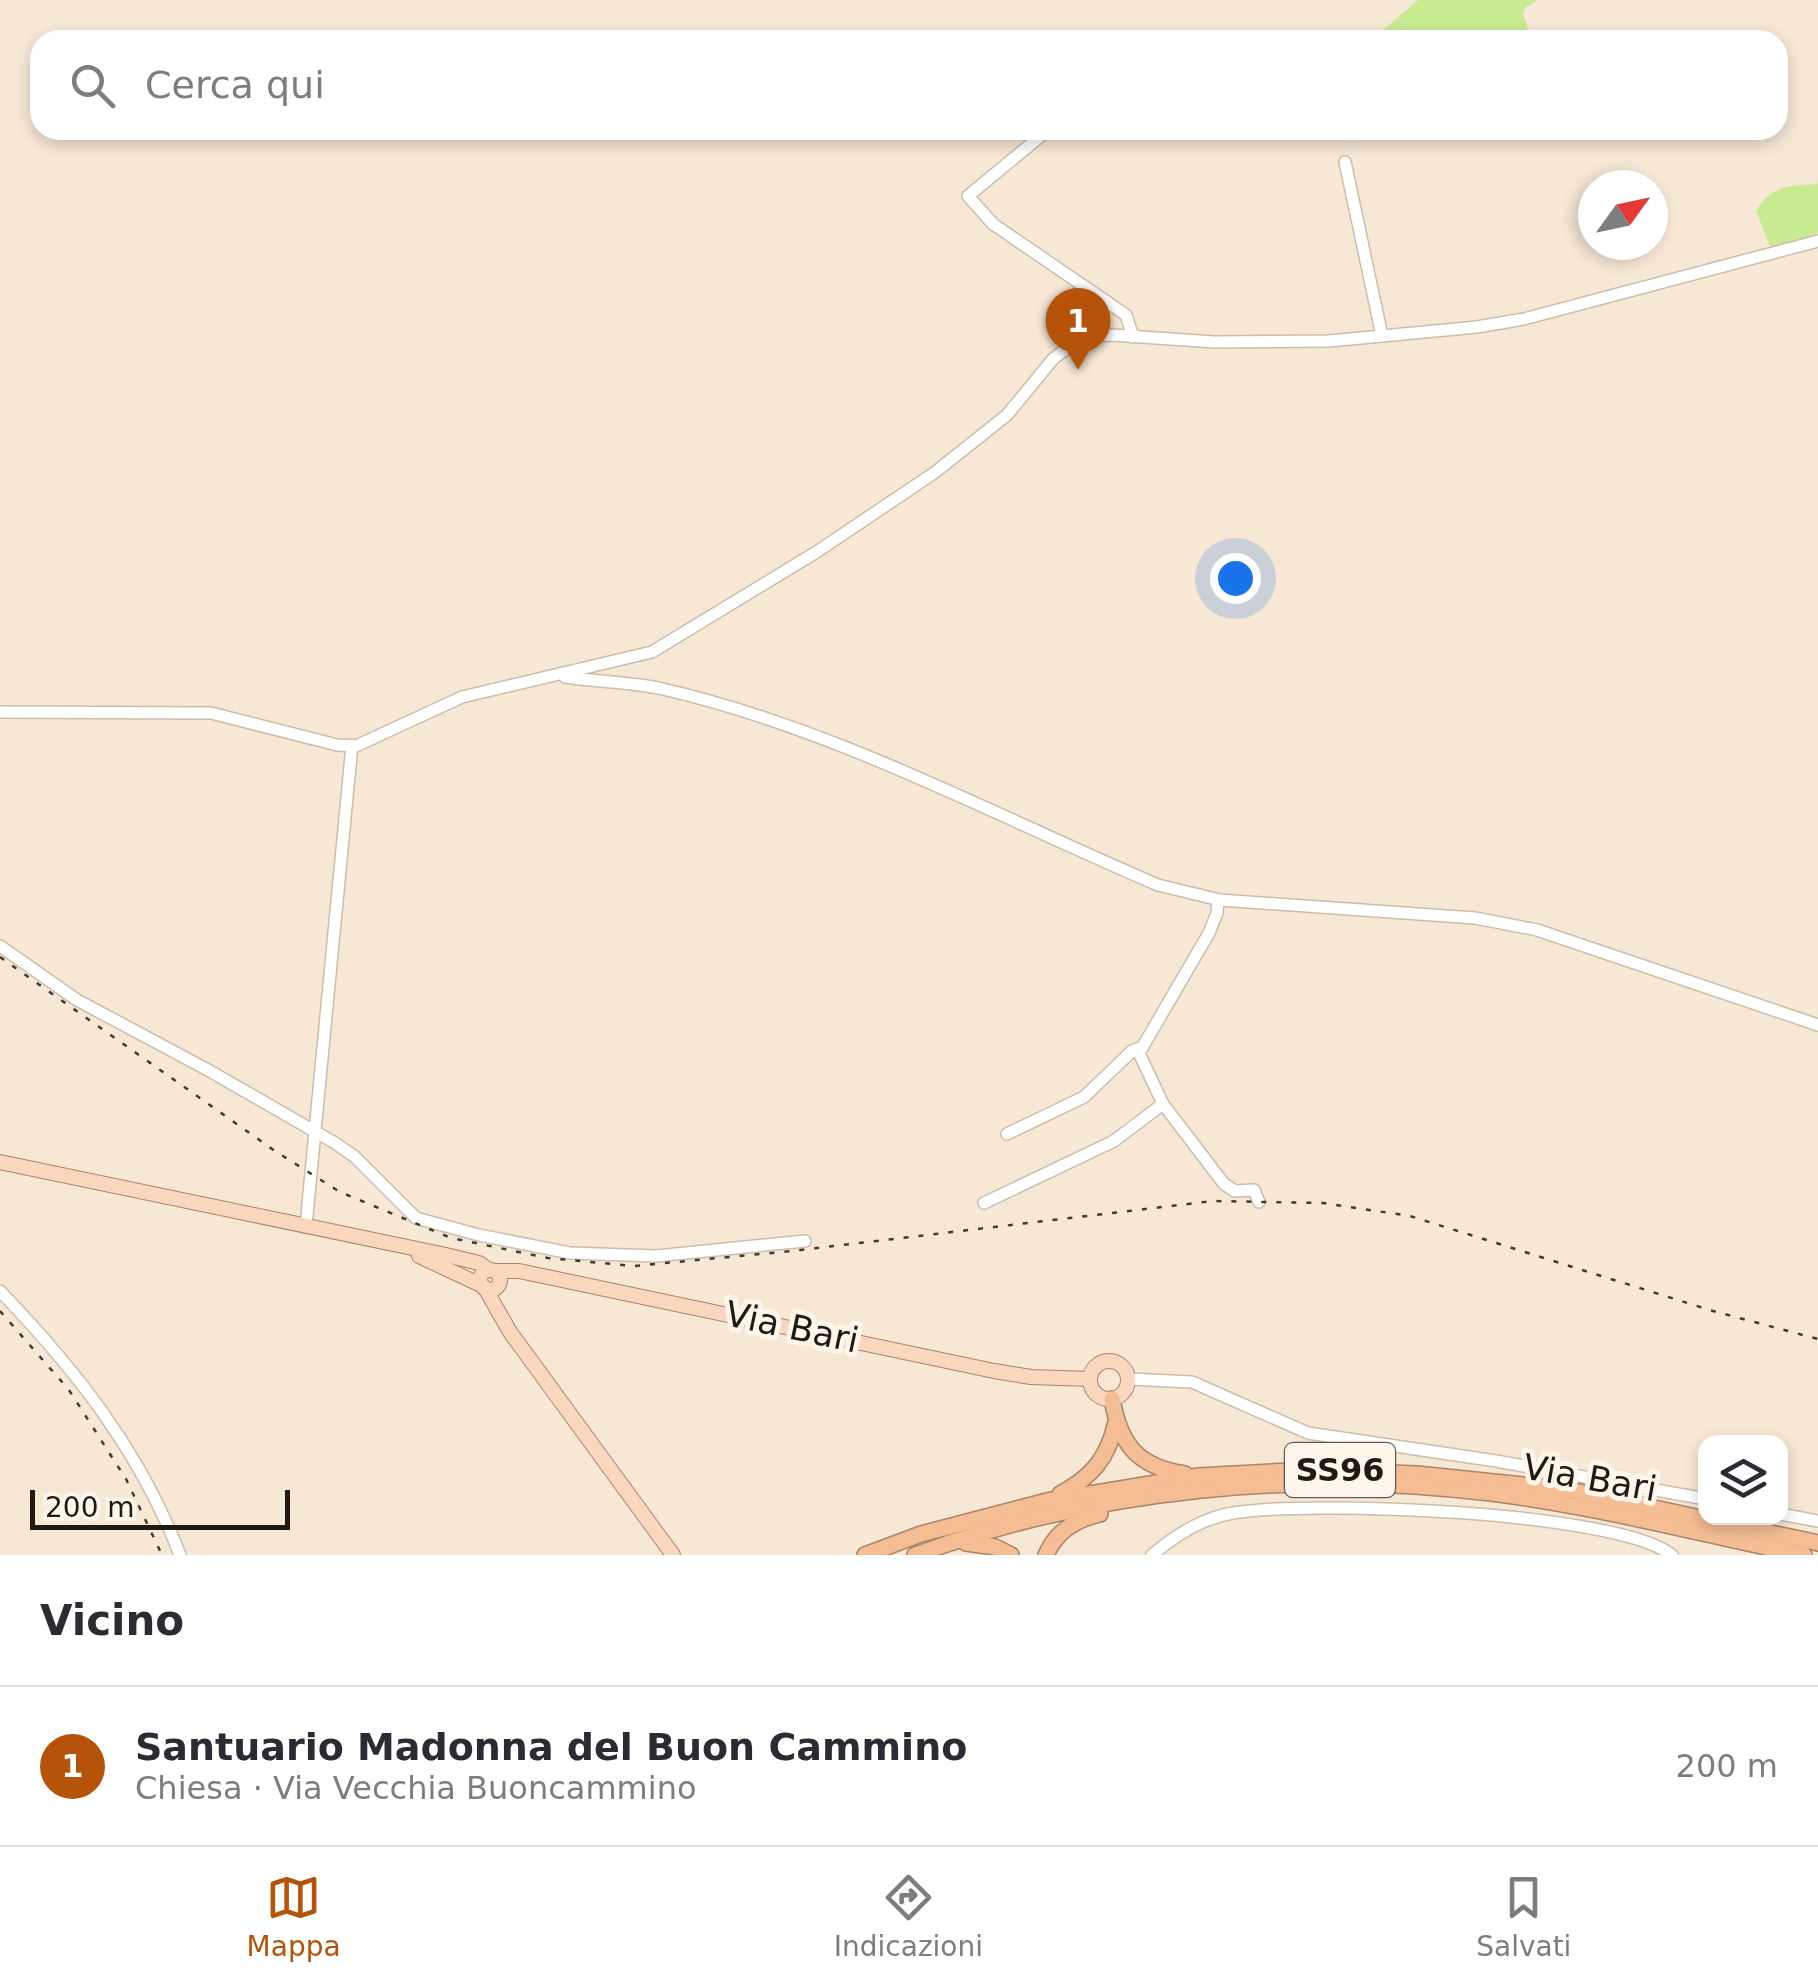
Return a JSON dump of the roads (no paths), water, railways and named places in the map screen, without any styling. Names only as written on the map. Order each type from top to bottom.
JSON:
[{"type":"highway","points":[[1112,1399],[1116,1422],[1131,1448],[1148,1464],[1198,1484]]},
{"type":"highway","points":[[1047,1501],[1076,1486],[1101,1463],[1116,1422]]},
{"type":"highway","name":"SS96","points":[[865,1555],[939,1529],[1047,1501],[1342,1470],[1570,1490],[1818,1543]]},
{"type":"highway","points":[[1046,1555],[1057,1536],[1079,1520],[1148,1506],[1198,1484]]},
{"type":"highway","name":"SS96","points":[[921,1553],[1050,1514],[1198,1484],[1342,1484],[1493,1494],[1804,1555]]},
{"type":"highway","points":[[921,1553],[982,1544],[1011,1555]]},
{"type":"main road","points":[[0,1162],[406,1248],[491,1281],[500,1317],[673,1555]]},
{"type":"main road","name":"Via Bari","points":[[491,1281],[527,1274],[1031,1376],[1090,1379],[1094,1368],[1109,1360],[1120,1364],[1128,1379]]},
{"type":"main road","points":[[1090,1379],[1096,1394],[1112,1399],[1126,1390],[1128,1379]]},
{"type":"street","points":[[1036,140],[968,196],[993,224],[1126,315],[1134,337]]},
{"type":"street","points":[[1345,162],[1382,336]]},
{"type":"street","points":[[0,712],[211,712],[337,745],[352,745],[462,697],[652,652],[818,551],[934,473],[1007,415],[1053,358],[1092,336],[1214,342],[1328,340],[1524,319],[1818,242]]},
{"type":"street","points":[[556,676],[660,688],[792,729],[877,761],[1158,886],[1218,900],[1475,918],[1537,930],[1818,1025]]},
{"type":"street","points":[[306,1225],[352,745]]},
{"type":"street","points":[[1007,1134],[1084,1098],[1132,1051],[1140,1048],[1209,933],[1218,900]]},
{"type":"street","points":[[0,946],[77,1000],[355,1156],[416,1218],[570,1253],[656,1256],[805,1241]]},
{"type":"street","points":[[1140,1048],[1143,1066],[1163,1104],[1224,1184],[1235,1191],[1254,1190],[1260,1202]]},
{"type":"street","points":[[984,1203],[1114,1141],[1163,1104]]},
{"type":"street","points":[[0,1290],[59,1352],[98,1405],[144,1478],[180,1555]]},
{"type":"street","name":"Via Bari","points":[[1128,1379],[1192,1382],[1290,1427],[1326,1437],[1496,1461],[1698,1498]]},
{"type":"street","points":[[1152,1555],[1186,1529],[1233,1513],[1346,1508],[1489,1516],[1574,1526],[1634,1538],[1672,1555]]},
{"type":"street","points":[[1788,1515],[1818,1521]]},
{"type":"railway","points":[[0,957],[275,1151],[340,1192],[451,1238],[548,1258],[634,1266],[1213,1201],[1323,1203],[1410,1216],[1713,1311],[1818,1339]]},
{"type":"railway","points":[[0,1311],[69,1390],[126,1479],[162,1555]]},
{"type":"place","name":"Santuario Madonna del Buon Cammino","points":[[1078,370]]}]
